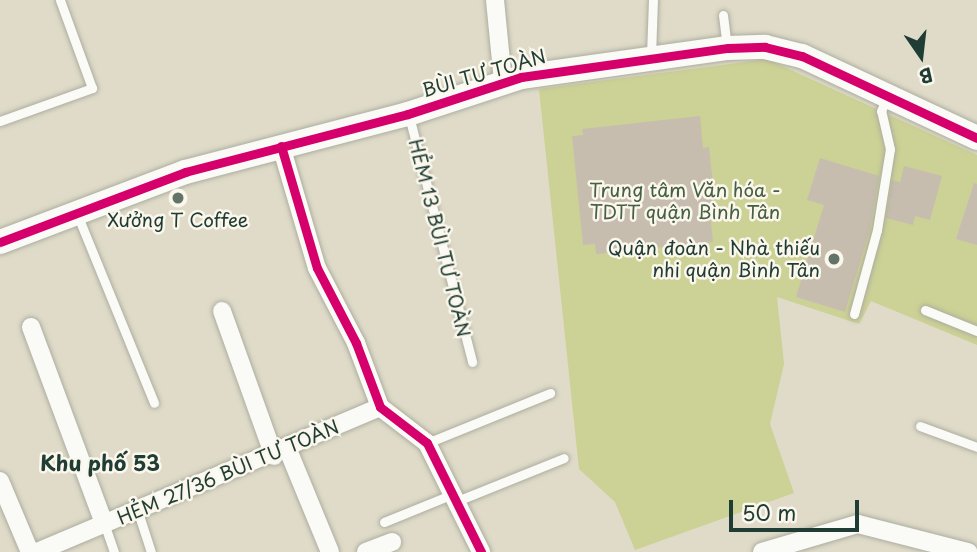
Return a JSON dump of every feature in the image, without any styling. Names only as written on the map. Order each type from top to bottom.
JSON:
[{"type":"street","points":[[495,0],[503,82]]},
{"type":"street","name":"BÙI TƯ TOÀN","points":[[0,242],[185,172],[408,114],[503,82],[651,56],[728,48],[784,50],[888,94],[977,138]]},
{"type":"street","points":[[281,146],[317,268],[356,343],[380,407],[427,443],[481,552]]},
{"type":"street","points":[[222,311],[281,453],[330,552]]},
{"type":"street","points":[[31,327],[104,523]]},
{"type":"street","name":"HẺM 27/36 BÙI TƯ TOÀN","points":[[38,551],[281,453],[380,407]]},
{"type":"street","points":[[0,481],[38,551]]},
{"type":"street","points":[[762,552],[858,524],[968,552]]},
{"type":"street","points":[[366,552],[392,542]]},
{"type":"lane","points":[[0,121],[92,88],[61,0]]},
{"type":"lane","points":[[651,56],[653,0]]},
{"type":"lane","points":[[723,15],[728,48]]},
{"type":"lane","points":[[854,314],[877,230],[890,149],[881,111],[888,94]]},
{"type":"lane","name":"HẺM 13 BÙI TƯ TOÀN","points":[[408,114],[472,362]]},
{"type":"lane","points":[[77,214],[154,403]]},
{"type":"lane","points":[[925,310],[977,331]]},
{"type":"lane","points":[[427,443],[550,393]]},
{"type":"lane","points":[[920,426],[977,447]]},
{"type":"lane","points":[[384,522],[564,458]]},
{"type":"lane","points":[[137,509],[151,552]]},
{"type":"lane","points":[[104,523],[114,552]]},
{"type":"green space","name":"Trung tâm Văn hóa - TDTT quận Bình Tân","points":[[767,59],[977,155],[977,345],[871,301],[859,324],[777,297],[784,364],[770,424],[794,493],[635,550],[615,502],[579,469],[539,89]]},
{"type":"building","points":[[700,116],[703,148],[709,147],[716,212],[710,212],[713,242],[596,254],[595,244],[583,245],[572,136],[583,135],[582,129]]},
{"type":"building","name":"Quận đoàn - Nhà thiếu nhi quận Bình Tân","points":[[820,158],[879,176],[870,229],[845,312],[796,297],[824,205],[807,200]]},
{"type":"building","points":[[904,166],[942,176],[930,220],[915,216],[913,225],[886,218],[892,180],[900,182]]},
{"type":"building","points":[[974,183],[977,184],[977,245],[956,239]]},
{"type":"cycle path","points":[[0,242],[185,172],[408,114],[521,77],[728,48],[765,47],[802,56],[977,138]]},
{"type":"cycle path","points":[[281,146],[317,268],[356,343],[380,407],[427,443],[481,552]]},
{"type":"place","name":"Xưởng T Coffee","points":[[178,198]]},
{"type":"place","name":"Quận đoàn - Nhà thiếu nhi quận Bình Tân","points":[[834,259]]},
{"type":"district","name":"Khu phố 53","points":[[100,462]]}]
